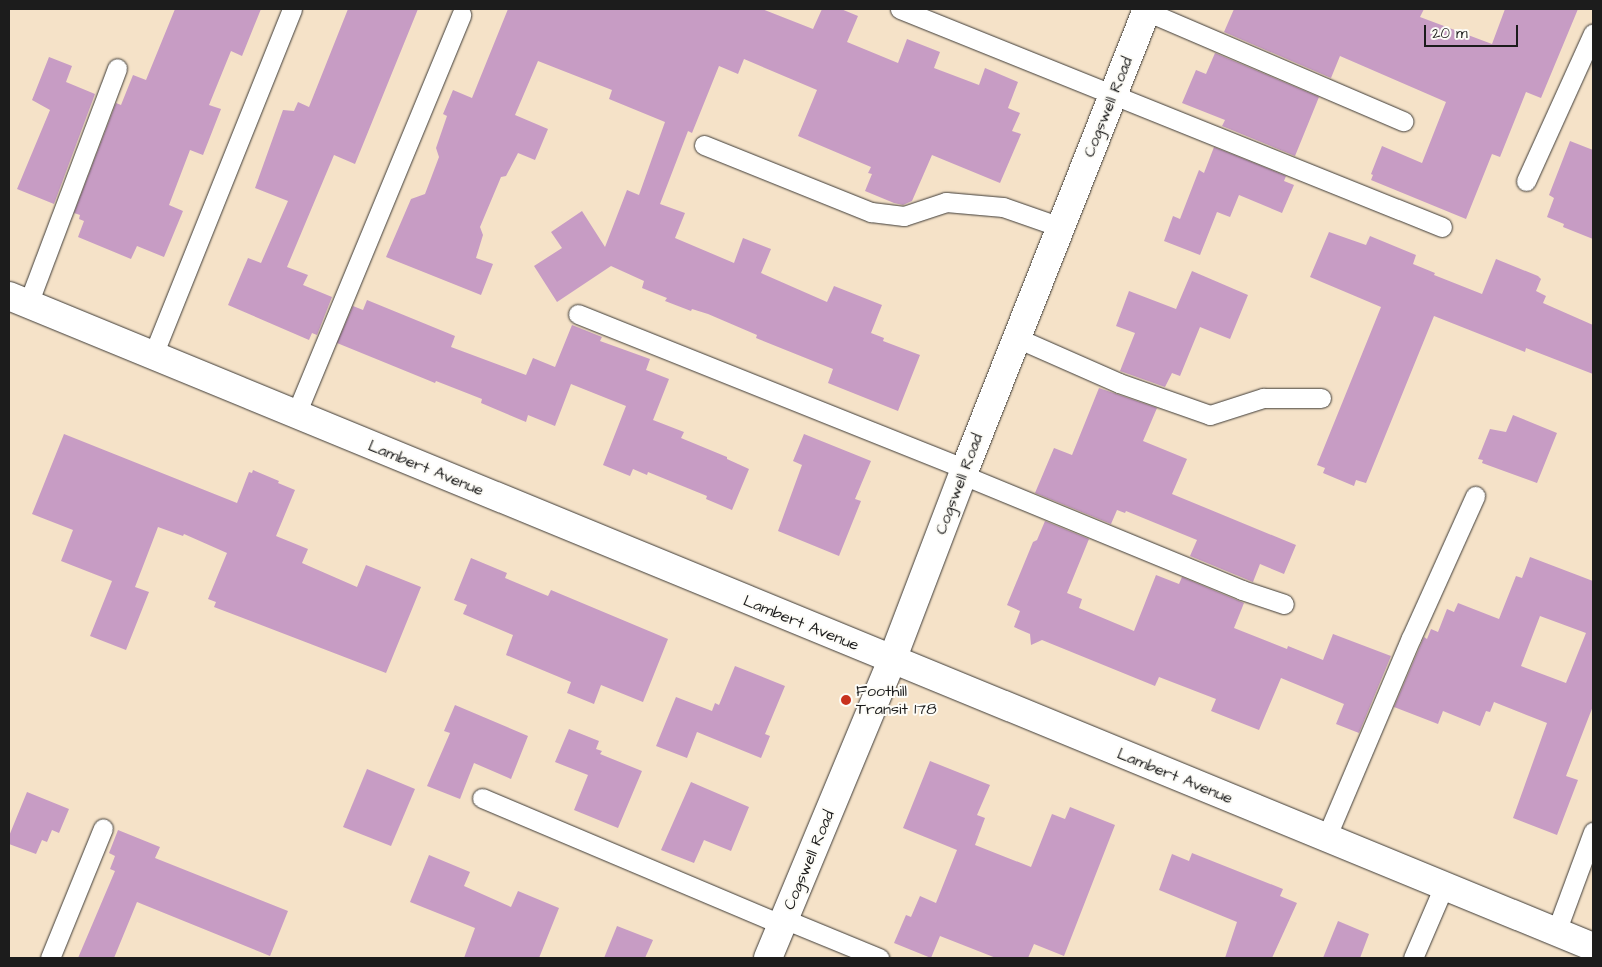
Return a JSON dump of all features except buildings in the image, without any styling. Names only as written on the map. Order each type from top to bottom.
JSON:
[{"type":"street","name":"Cogswell Road","points":[[768,958],[892,660],[1146,10]]},
{"type":"street","name":"Lambert Avenue","points":[[18,300],[1593,947]]},
{"type":"lane","points":[[153,355],[292,9]]},
{"type":"lane","points":[[900,9],[1442,227]]},
{"type":"lane","points":[[1146,10],[1403,121]]},
{"type":"lane","points":[[296,414],[460,15]]},
{"type":"lane","points":[[1526,181],[1593,33]]},
{"type":"lane","points":[[18,300],[117,68]]},
{"type":"lane","points":[[704,145],[871,212],[904,216],[946,202],[1003,207],[1060,227]]},
{"type":"lane","points":[[578,314],[964,472],[1242,590],[1284,604]]},
{"type":"lane","points":[[1017,338],[1119,383],[1210,415],[1263,398],[1321,398]]},
{"type":"lane","points":[[1326,838],[1411,638],[1475,496]]},
{"type":"lane","points":[[482,798],[783,922],[879,958]]},
{"type":"lane","points":[[50,958],[103,828]]},
{"type":"lane","points":[[1556,932],[1593,832]]},
{"type":"lane","points":[[1413,958],[1444,886]]},
{"type":"place","name":"Foothill Transit 178","points":[[846,700]]}]
